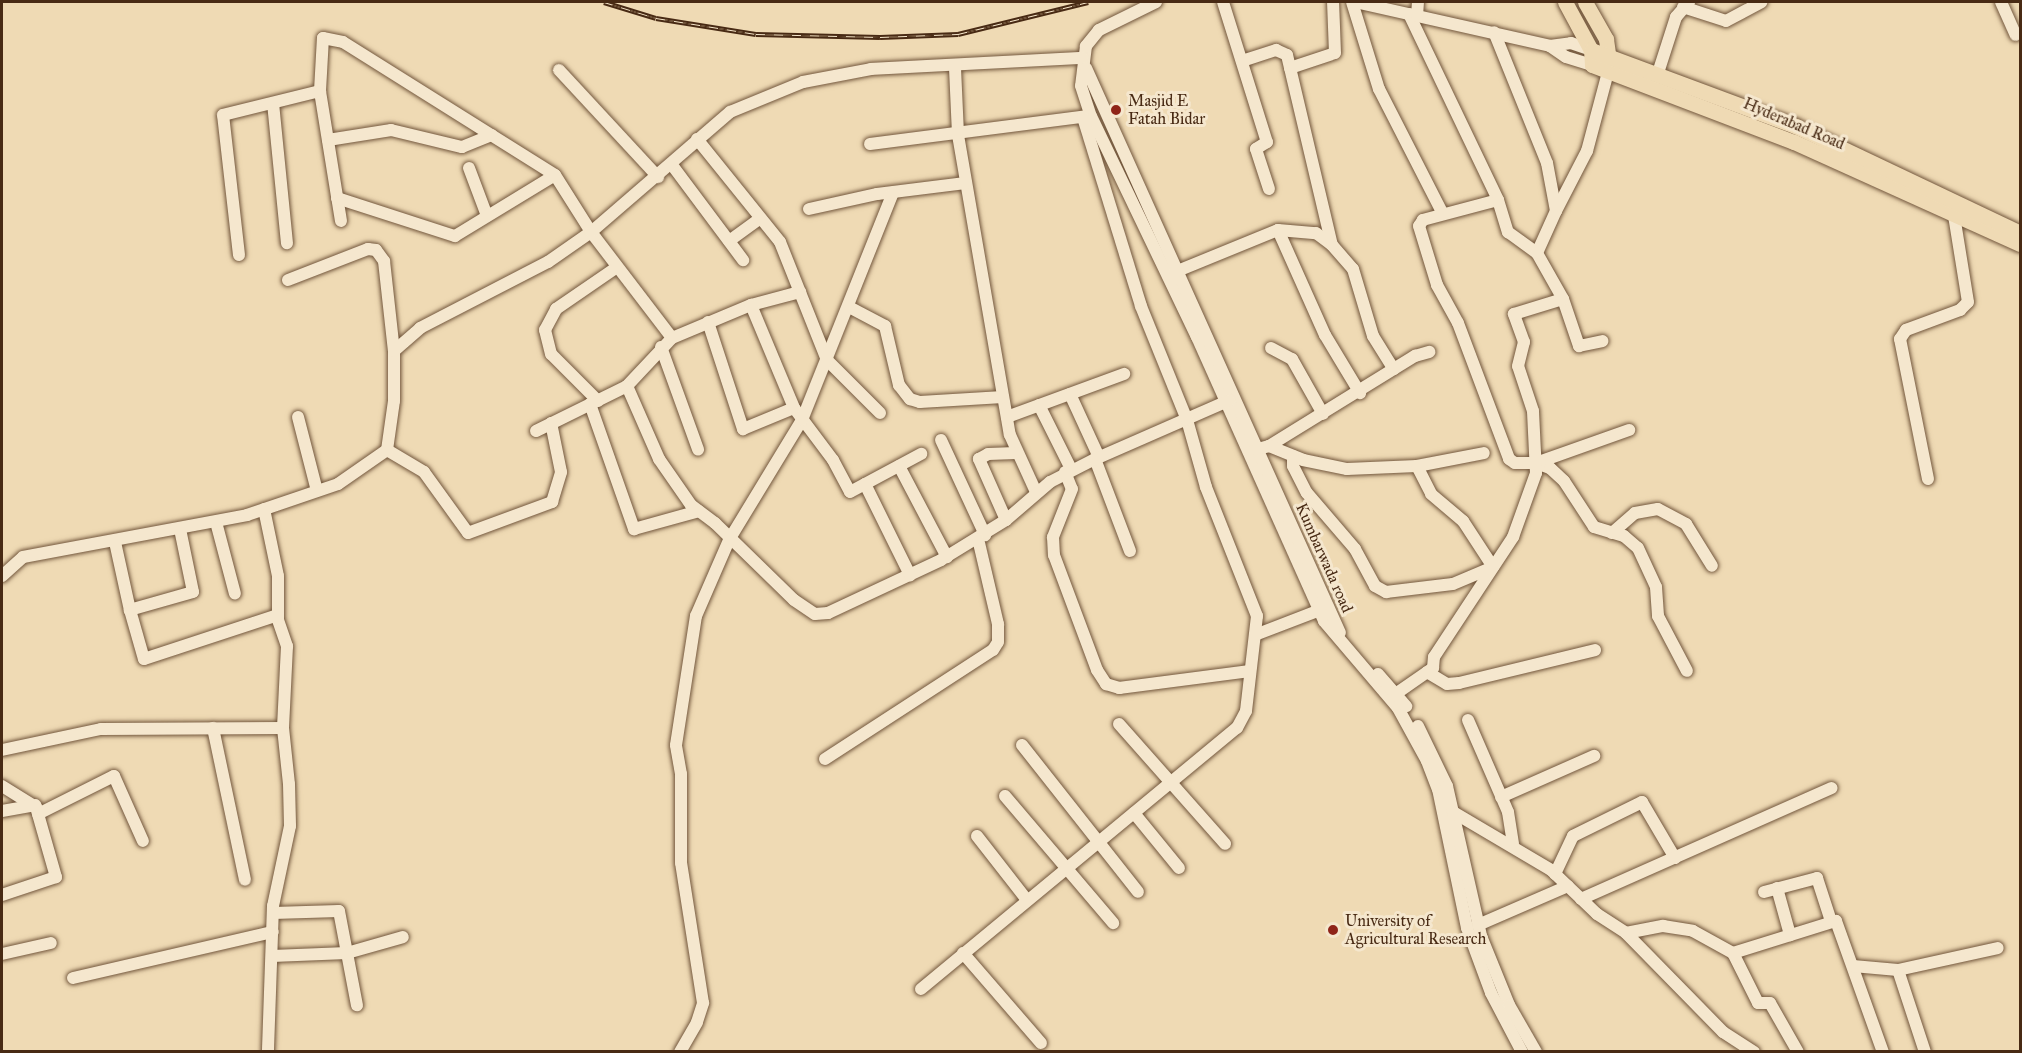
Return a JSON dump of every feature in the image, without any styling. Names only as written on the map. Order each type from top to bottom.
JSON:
[{"type":"main road","points":[[1565,2],[1592,57]]},
{"type":"main road","points":[[1590,3],[1610,54],[1608,72]]},
{"type":"main road","name":"Hyderabad Road","points":[[1592,57],[1610,54],[1795,126],[2020,232]]},
{"type":"main road","name":"Hyderabad Road","points":[[1592,57],[1608,72],[1794,142],[2020,244]]},
{"type":"street","name":"Kumbarwada road","points":[[1156,2],[1099,30],[1084,63],[1081,86],[1087,117],[1230,401],[1264,447],[1338,631],[1397,693],[1435,756],[1453,812],[1478,926],[1509,1005],[1536,1052]]},
{"type":"street","points":[[1223,2],[1267,142],[1256,149],[1269,189]]},
{"type":"street","points":[[1290,68],[1335,53],[1334,2]]},
{"type":"street","points":[[1354,2],[1379,88],[1443,214]]},
{"type":"street","name":"Hyderabad Road","points":[[1354,2],[1550,46],[1571,43],[1592,57]]},
{"type":"street","points":[[1418,2],[1413,15],[1498,200],[1508,232],[1538,253],[1563,299],[1580,346],[1602,341]]},
{"type":"street","points":[[1658,73],[1686,4],[1726,21],[1761,2]]},
{"type":"street","points":[[2001,2],[2016,35]]},
{"type":"street","points":[[1494,32],[1547,163],[1556,211]]},
{"type":"street","points":[[341,221],[320,91],[323,38],[343,42],[555,175],[591,232],[672,338]]},
{"type":"street","points":[[1242,61],[1283,50],[1290,68],[1332,245]]},
{"type":"street","name":"Kumbarwada road","points":[[1084,63],[1331,633],[1398,708],[1427,761],[1440,796],[1464,918],[1491,993],[1522,1052]]},
{"type":"street","points":[[394,351],[420,328],[548,262],[591,232],[672,165],[697,139],[730,112],[803,82],[871,69],[1084,63]]},
{"type":"street","points":[[955,68],[958,135],[965,183],[1006,417],[1016,453],[1036,492]]},
{"type":"street","points":[[559,70],[658,177]]},
{"type":"street","points":[[1538,253],[1556,211],[1587,151],[1608,72]]},
{"type":"street","points":[[239,255],[223,115],[320,91]]},
{"type":"street","points":[[273,103],[287,243]]},
{"type":"street","points":[[870,144],[958,135],[1087,117],[1141,306],[1187,420],[1206,487],[1257,616],[1246,711],[1241,724],[921,989]]},
{"type":"street","points":[[328,140],[391,130],[462,147],[492,135]]},
{"type":"street","points":[[697,139],[759,219],[780,242],[827,360],[880,413]]},
{"type":"street","points":[[672,165],[742,260]]},
{"type":"street","points":[[469,168],[487,216]]},
{"type":"street","points":[[338,198],[454,236],[555,175]]},
{"type":"street","points":[[809,209],[893,192],[965,183]]},
{"type":"street","points":[[680,1052],[697,1022],[703,995],[681,864],[681,774],[676,740],[696,616],[729,540],[802,420],[893,192]]},
{"type":"street","points":[[1498,200],[1419,222],[1437,285],[1458,323],[1509,459],[1515,463],[1536,463],[1629,430]]},
{"type":"street","points":[[1928,479],[1900,339],[1906,330],[1960,310],[1968,302],[1954,216]]},
{"type":"street","points":[[729,241],[759,219]]},
{"type":"street","points":[[1175,272],[1278,230],[1316,233],[1332,245],[1353,269],[1373,336],[1395,369]]},
{"type":"street","points":[[1278,230],[1325,335],[1360,393]]},
{"type":"street","points":[[2,576],[23,557],[216,522],[264,509],[338,484],[387,450],[394,401],[394,351],[384,261],[376,249],[368,249],[288,280]]},
{"type":"street","points":[[617,267],[556,309],[545,330],[551,354],[594,402],[633,529],[699,511]]},
{"type":"street","points":[[536,431],[627,386],[661,347],[672,338],[751,305],[800,292]]},
{"type":"street","points":[[1397,693],[1427,672],[1513,537],[1536,473],[1533,411],[1518,366],[1524,342],[1514,314],[1563,299]]},
{"type":"street","points":[[751,305],[794,408],[833,460],[850,492],[921,454]]},
{"type":"street","points":[[849,307],[885,326],[899,385],[910,399],[920,402],[1003,397]]},
{"type":"street","points":[[708,322],[743,429],[794,408]]},
{"type":"street","points":[[661,347],[698,449]]},
{"type":"street","points":[[1271,348],[1292,359],[1323,414]]},
{"type":"street","points":[[1264,447],[1360,393],[1395,369],[1429,352]]},
{"type":"street","points":[[1006,417],[1124,374]]},
{"type":"street","points":[[627,386],[659,459],[699,511],[794,600],[816,614],[828,613],[910,575],[982,537],[1006,520],[1036,492],[1068,470],[1230,401]]},
{"type":"street","points":[[1070,394],[1097,458],[1130,551]]},
{"type":"street","points":[[1039,405],[1068,470],[1072,489],[1053,537],[1053,555],[1097,670],[1106,684],[1119,688],[1250,671]]},
{"type":"street","points":[[298,417],[317,491]]},
{"type":"street","points":[[387,450],[424,472],[468,533],[552,502],[561,472],[551,423]]},
{"type":"street","points":[[825,759],[993,650],[998,642],[998,624],[982,537],[941,440]]},
{"type":"street","points":[[1264,447],[1347,469],[1418,466],[1484,453]]},
{"type":"street","points":[[1006,520],[980,459],[988,454],[1016,453]]},
{"type":"street","points":[[1293,456],[1293,466],[1308,493],[1354,549],[1375,586],[1386,592],[1432,589],[1493,567]]},
{"type":"street","points":[[1536,463],[1550,468],[1564,481],[1594,527],[1629,539],[1638,548],[1656,587],[1658,616],[1687,671]]},
{"type":"street","points":[[899,466],[947,557]]},
{"type":"street","points":[[1418,466],[1431,494],[1463,521],[1493,567]]},
{"type":"street","points":[[865,484],[910,575]]},
{"type":"street","points":[[1612,533],[1635,513],[1658,508],[1686,524],[1712,566]]},
{"type":"street","points":[[264,509],[278,576],[278,615],[288,646],[283,728],[290,826],[273,913],[268,1052]]},
{"type":"street","points":[[216,522],[236,594]]},
{"type":"street","points":[[130,610],[192,592],[180,529]]},
{"type":"street","points":[[115,542],[130,610],[144,659],[278,615]]},
{"type":"street","points":[[1255,635],[1320,610]]},
{"type":"street","points":[[1427,672],[1447,684],[1459,683],[1595,650]]},
{"type":"street","points":[[1467,720],[1511,821],[1513,844]]},
{"type":"street","points":[[1119,724],[1173,781],[1225,844]]},
{"type":"street","points":[[213,728],[245,880]]},
{"type":"street","points":[[2,750],[101,729],[283,728]]},
{"type":"street","points":[[1022,745],[1100,840],[1138,892]]},
{"type":"street","points":[[1501,797],[1594,756]]},
{"type":"street","points":[[2,811],[36,810],[114,776],[143,841]]},
{"type":"street","points":[[2,786],[36,810],[56,879],[2,895]]},
{"type":"street","points":[[1581,899],[1832,788]]},
{"type":"street","points":[[1005,796],[1113,923]]},
{"type":"street","points":[[1555,874],[1573,836],[1642,802],[1675,858]]},
{"type":"street","points":[[1453,812],[1513,844],[1555,874],[1581,899],[1626,933],[1723,1032],[1747,1050]]},
{"type":"street","points":[[1134,813],[1179,868]]},
{"type":"street","points":[[977,836],[1027,900]]},
{"type":"street","points":[[1790,935],[1770,890],[1817,878],[1831,921]]},
{"type":"street","points":[[1478,926],[1568,886]]},
{"type":"street","points":[[273,913],[339,911],[357,1005]]},
{"type":"street","points":[[1733,953],[1831,921],[1839,924],[1883,1052]]},
{"type":"street","points":[[1626,933],[1663,926],[1693,931],[1733,953],[1758,1003],[1770,1003],[1798,1052]]},
{"type":"street","points":[[73,978],[273,932]]},
{"type":"street","points":[[272,956],[347,953],[403,937]]},
{"type":"street","points":[[2,954],[51,943]]},
{"type":"street","points":[[1853,966],[1898,970],[1998,948]]},
{"type":"street","points":[[963,953],[1041,1043]]},
{"type":"street","points":[[1898,970],[1925,1052]]},
{"type":"railway","points":[[604,2],[656,18],[756,34],[880,37],[958,34],[1088,2]]},
{"type":"place","name":"Masjid E Fatah Bidar","points":[[1116,110]]},
{"type":"place","name":"University of Agricultural Research","points":[[1333,930]]}]
